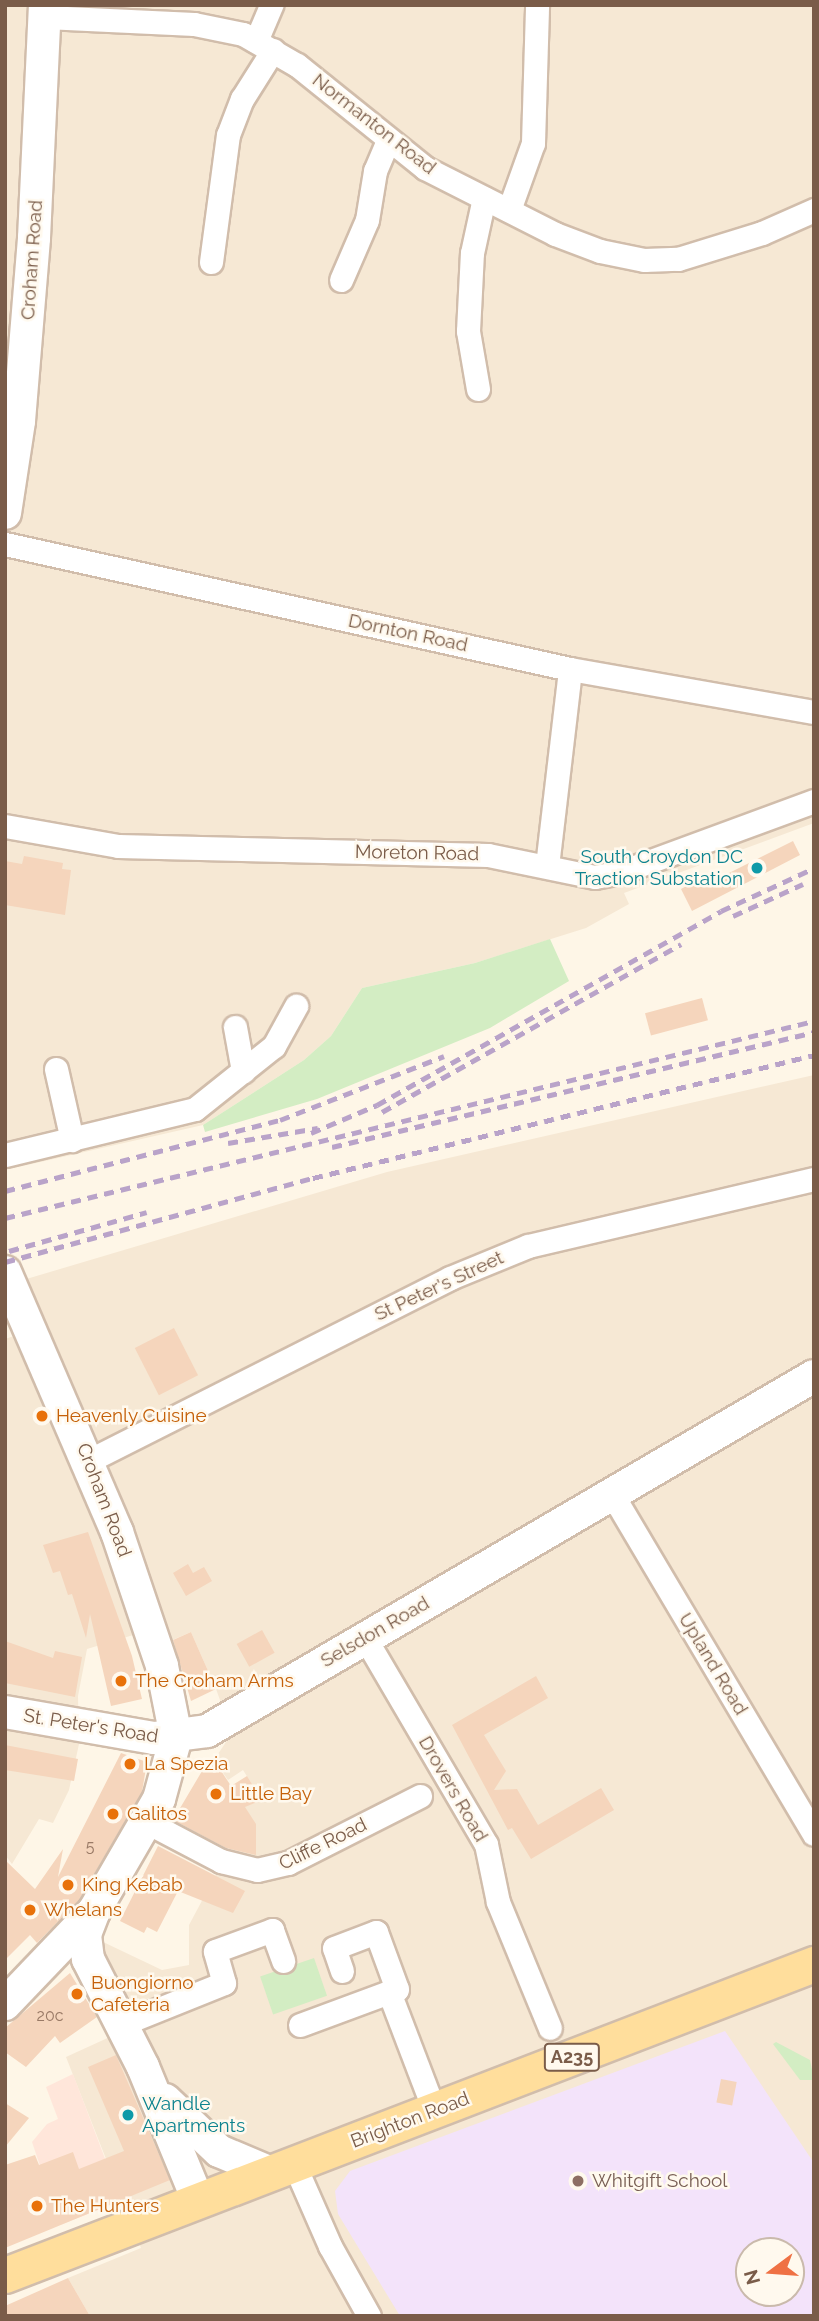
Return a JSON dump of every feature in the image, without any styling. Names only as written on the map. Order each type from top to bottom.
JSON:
[{"type":"main road","name":"Croham Road","points":[[5,513],[19,421],[34,239],[45,11]]},
{"type":"main road","name":"Croham Road","points":[[5,1272],[90,1460],[145,1610],[169,1690],[176,1737]]},
{"type":"main road","name":"Selsdon Road","points":[[176,1737],[214,1728],[814,1376]]},
{"type":"main road","name":"St. Peter's Road","points":[[5,1712],[132,1735],[176,1737]]},
{"type":"main road","points":[[176,1737],[166,1784],[147,1822],[94,1911],[85,1935],[86,1950],[146,2074],[197,2199]]},
{"type":"main road","points":[[10,1999],[94,1911]]},
{"type":"main road","points":[[10,1999],[86,1950]]},
{"type":"main road","name":"Brighton Road","points":[[5,2275],[814,1964]]},
{"type":"main road","points":[[146,2074],[211,2145],[282,2168]]},
{"type":"street","points":[[211,262],[228,135],[265,45],[271,5]]},
{"type":"street","points":[[509,210],[533,143],[537,5]]},
{"type":"street","name":"Normanton Road","points":[[45,11],[194,24],[265,45],[320,82],[425,168],[593,249],[655,260],[722,247],[814,210]]},
{"type":"street","points":[[341,280],[370,209],[374,171],[388,140]]},
{"type":"street","points":[[478,389],[469,305],[474,244],[484,198]]},
{"type":"street","name":"Dornton Road","points":[[5,544],[570,668],[814,712]]},
{"type":"street","points":[[556,869],[570,668]]},
{"type":"street","name":"Moreton Road","points":[[5,826],[118,846],[488,855],[595,877],[621,872],[814,801]]},
{"type":"street","points":[[5,1155],[195,1109],[274,1046],[296,1006]]},
{"type":"street","points":[[235,1027],[243,1071]]},
{"type":"street","points":[[56,1069],[72,1140]]},
{"type":"street","name":"St Peter's Street","points":[[90,1460],[450,1278],[528,1246],[814,1179]]},
{"type":"street","name":"Upland Road","points":[[612,1494],[814,1833]]},
{"type":"street","name":"Drovers Road","points":[[365,1638],[486,1844],[498,1902],[550,2028]]},
{"type":"street","name":"Cliffe Road","points":[[147,1822],[221,1861],[257,1870],[288,1863],[419,1796]]},
{"type":"street","points":[[122,2024],[224,1983],[215,1951],[272,1930],[283,1961]]},
{"type":"street","points":[[300,2025],[397,1989],[376,1932],[334,1948],[342,1971]]},
{"type":"street","points":[[389,1992],[434,2110]]},
{"type":"street","points":[[282,2168],[320,2226],[369,2316]]},
{"type":"shaded area","points":[[5,5],[814,5],[814,823],[624,893],[629,904],[586,928],[475,963],[362,988],[331,1036],[304,1060],[203,1125],[5,1170]]},
{"type":"shaded area","points":[[814,1075],[814,2316],[90,2316],[68,2278],[141,2248],[66,2057],[136,2025],[97,1946],[101,1941],[162,1970],[189,1965],[189,1925],[229,1850],[231,1831],[243,1807],[262,1800],[243,1770],[228,1780],[214,1760],[232,1733],[216,1689],[191,1632],[170,1641],[163,1626],[87,1649],[78,1696],[79,1744],[69,1790],[53,1823],[39,1819],[12,1864],[5,1855],[5,1339],[47,1325],[23,1280],[387,1172]]},
{"type":"shaded area","name":"Whitgift School","points":[[725,2031],[814,2163],[814,2316],[400,2316],[338,2214],[335,2191],[350,2171]]},
{"type":"shaded area","points":[[73,2074],[121,2201],[60,2225],[32,2142],[47,2124],[58,2119],[46,2087]]},
{"type":"green space","points":[[550,939],[569,981],[490,1028],[317,1099],[205,1132],[203,1125],[304,1060],[331,1036],[362,988],[475,963]]},
{"type":"green space","points":[[314,1958],[327,1996],[273,2014],[260,1977]]},
{"type":"green space","points":[[776,2042],[810,2060],[814,2080],[800,2080],[773,2044]]},
{"type":"building","name":"South Croydon DC Traction Substation","points":[[793,841],[800,855],[692,911],[681,889],[696,881],[701,887]]},
{"type":"building","points":[[24,856],[63,863],[62,869],[71,870],[65,915],[5,905],[5,861],[22,864]]},
{"type":"building","points":[[702,998],[708,1020],[651,1035],[645,1013]]},
{"type":"building","points":[[174,1328],[198,1375],[159,1395],[135,1348]]},
{"type":"building","points":[[88,1532],[132,1656],[142,1699],[111,1706],[90,1614],[86,1638],[72,1594],[68,1595],[60,1571],[53,1573],[43,1545]]},
{"type":"building","points":[[188,1564],[193,1573],[204,1567],[212,1581],[186,1596],[173,1573]]},
{"type":"building","points":[[262,1630],[275,1653],[249,1667],[237,1644]]},
{"type":"building","points":[[191,1632],[216,1689],[191,1701],[173,1640]]},
{"type":"building","points":[[5,1641],[53,1658],[55,1651],[82,1657],[75,1697],[5,1683]]},
{"type":"building","points":[[536,1676],[548,1698],[484,1735],[506,1771],[494,1790],[517,1789],[538,1825],[601,1788],[614,1810],[531,1859],[512,1828],[508,1830],[452,1725]]},
{"type":"building","points":[[5,1745],[78,1759],[74,1781],[5,1770]]},
{"type":"building","points":[[121,1753],[147,1762],[142,1792],[79,1900],[37,1943],[30,1935],[5,1960],[5,1860],[35,1889],[63,1849],[58,1877]]},
{"type":"building","points":[[214,1760],[231,1786],[247,1776],[257,1792],[257,1802],[245,1807],[256,1824],[256,1855],[226,1848],[173,1820],[205,1766]]},
{"type":"building","points":[[158,1846],[245,1891],[233,1913],[178,1891],[157,1932],[147,1927],[144,1933],[120,1921]]},
{"type":"building","points":[[70,1973],[97,2017],[60,2043],[55,2036],[26,2067],[5,2052],[5,2028]]},
{"type":"building","points":[[116,2055],[170,2180],[5,2248],[5,2165],[35,2155],[39,2165],[73,2152],[79,2169],[124,2151],[88,2067]]},
{"type":"building","points":[[721,2079],[737,2082],[732,2106],[716,2103]]},
{"type":"building","points":[[5,2103],[29,2118],[5,2147]]},
{"type":"building","points":[[68,2278],[90,2316],[5,2316],[5,2306]]},
{"type":"railway","points":[[311,1133],[377,1105],[721,911],[814,868]]},
{"type":"railway","points":[[733,916],[803,884]]},
{"type":"railway","points":[[382,1112],[681,944]]},
{"type":"railway","points":[[5,1218],[814,1021]]},
{"type":"railway","points":[[332,1147],[814,1032]]},
{"type":"railway","points":[[5,1262],[313,1178],[814,1055]]},
{"type":"railway","points":[[5,1191],[280,1120],[444,1056]]},
{"type":"railway","points":[[228,1143],[318,1128]]},
{"type":"railway","points":[[9,1251],[147,1212]]},
{"type":"place","name":"South Croydon DC Traction Substation","points":[[757,868]]},
{"type":"place","name":"Heavenly Cuisine","points":[[42,1416]]},
{"type":"place","name":"The Croham Arms","points":[[121,1681]]},
{"type":"place","name":"La Spezia","points":[[130,1764]]},
{"type":"place","name":"Little Bay","points":[[216,1794]]},
{"type":"place","name":"Galitos","points":[[113,1814]]},
{"type":"place","name":"King Kebab","points":[[68,1885]]},
{"type":"place","name":"Whelans","points":[[30,1910]]},
{"type":"place","name":"Buongiorno Cafeteria","points":[[77,1994]]},
{"type":"place","name":"Wandle Apartments","points":[[128,2115]]},
{"type":"place","name":"Whitgift School","points":[[578,2181]]},
{"type":"place","name":"The Hunters","points":[[37,2206]]}]
